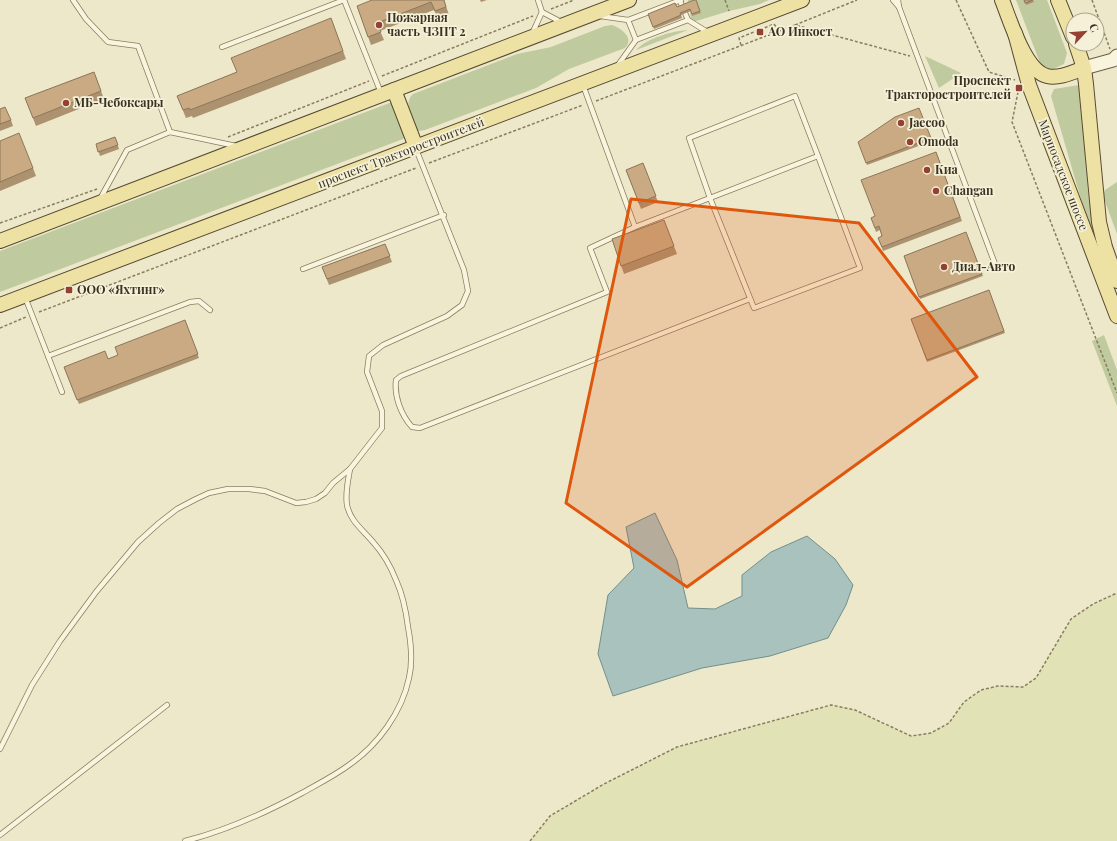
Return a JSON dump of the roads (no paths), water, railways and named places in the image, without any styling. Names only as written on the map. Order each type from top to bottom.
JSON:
[{"type":"main road","points":[[0,242],[629,0]]},
{"type":"main road","name":"проспект Тракторостроителей","points":[[0,305],[614,72],[711,34],[781,4],[802,0]]},
{"type":"main road","name":"Марпосадское шоссе","points":[[1002,0],[1028,60],[1040,74],[1056,76],[1084,68]]},
{"type":"main road","points":[[1058,0],[1065,17]]},
{"type":"main road","name":"Марпосадское шоссе","points":[[1015,33],[1029,85],[1117,316]]},
{"type":"main road","name":"Марпосадское шоссе","points":[[1079,52],[1084,68],[1099,222],[1105,247],[1117,281]]},
{"type":"main road","points":[[388,92],[416,147]]},
{"type":"street","points":[[1084,68],[1114,57]]},
{"type":"lane","points":[[73,0],[86,19],[108,42],[138,46],[170,132]]},
{"type":"lane","points":[[222,47],[344,0],[388,92]]},
{"type":"lane","points":[[531,37],[542,12],[538,0]]},
{"type":"lane","points":[[591,14],[628,20],[681,0],[688,20],[711,34]]},
{"type":"lane","points":[[892,0],[899,7]]},
{"type":"lane","points":[[898,0],[899,7],[920,59],[995,264]]},
{"type":"lane","points":[[542,12],[565,24]]},
{"type":"lane","points":[[628,20],[636,40]]},
{"type":"lane","points":[[614,72],[636,40],[688,20]]},
{"type":"lane","points":[[582,84],[635,227]]},
{"type":"lane","points":[[795,96],[818,156],[860,268],[754,308],[710,198],[689,138],[795,96]]},
{"type":"lane","points":[[98,204],[127,150],[170,132],[244,148]]},
{"type":"lane","points":[[0,749],[32,685],[60,641],[96,592],[138,542],[159,523],[177,509],[196,499],[209,493],[228,489],[249,488],[266,491],[296,503],[316,499],[325,493],[333,483],[350,469],[382,428],[382,411],[367,372],[369,356],[383,345],[446,316],[462,305],[468,291],[464,270],[444,215],[416,147]]},
{"type":"lane","points":[[750,299],[420,428],[412,427],[405,420],[395,389],[396,380],[401,376],[607,292],[590,248],[635,227],[818,156]]},
{"type":"lane","points":[[303,269],[444,215]]},
{"type":"lane","points":[[25,296],[62,392]]},
{"type":"lane","points":[[48,356],[190,302],[199,301],[210,310]]},
{"type":"lane","points":[[185,841],[223,829],[258,815],[287,801],[349,765],[378,738],[390,722],[402,701],[410,678],[411,661],[405,606],[397,580],[386,560],[373,542],[352,518],[347,506],[346,492],[350,469]]},
{"type":"lane","points":[[0,835],[167,706]]},
{"type":"water","points":[[655,513],[677,560],[688,608],[715,609],[742,596],[742,575],[771,552],[807,536],[835,559],[853,585],[846,605],[828,638],[770,656],[702,668],[613,696],[598,654],[608,595],[634,568],[626,527]]},
{"type":"place","name":"Пожарная часть ЧЗПТ 2","points":[[379,25]]},
{"type":"place","name":"АО Инкост","points":[[760,32]]},
{"type":"place","name":"Проспект Тракторостроителей","points":[[1019,88]]},
{"type":"place","name":"МБ-Чебоксары","points":[[66,103]]},
{"type":"place","name":"Jaecoo","points":[[901,123]]},
{"type":"place","name":"Omoda","points":[[910,142]]},
{"type":"place","name":"Киа","points":[[927,170]]},
{"type":"place","name":"Changan","points":[[936,191]]},
{"type":"place","name":"Диал-Авто","points":[[944,267]]},
{"type":"place","name":"ООО «Яхтинг»","points":[[69,290]]}]
